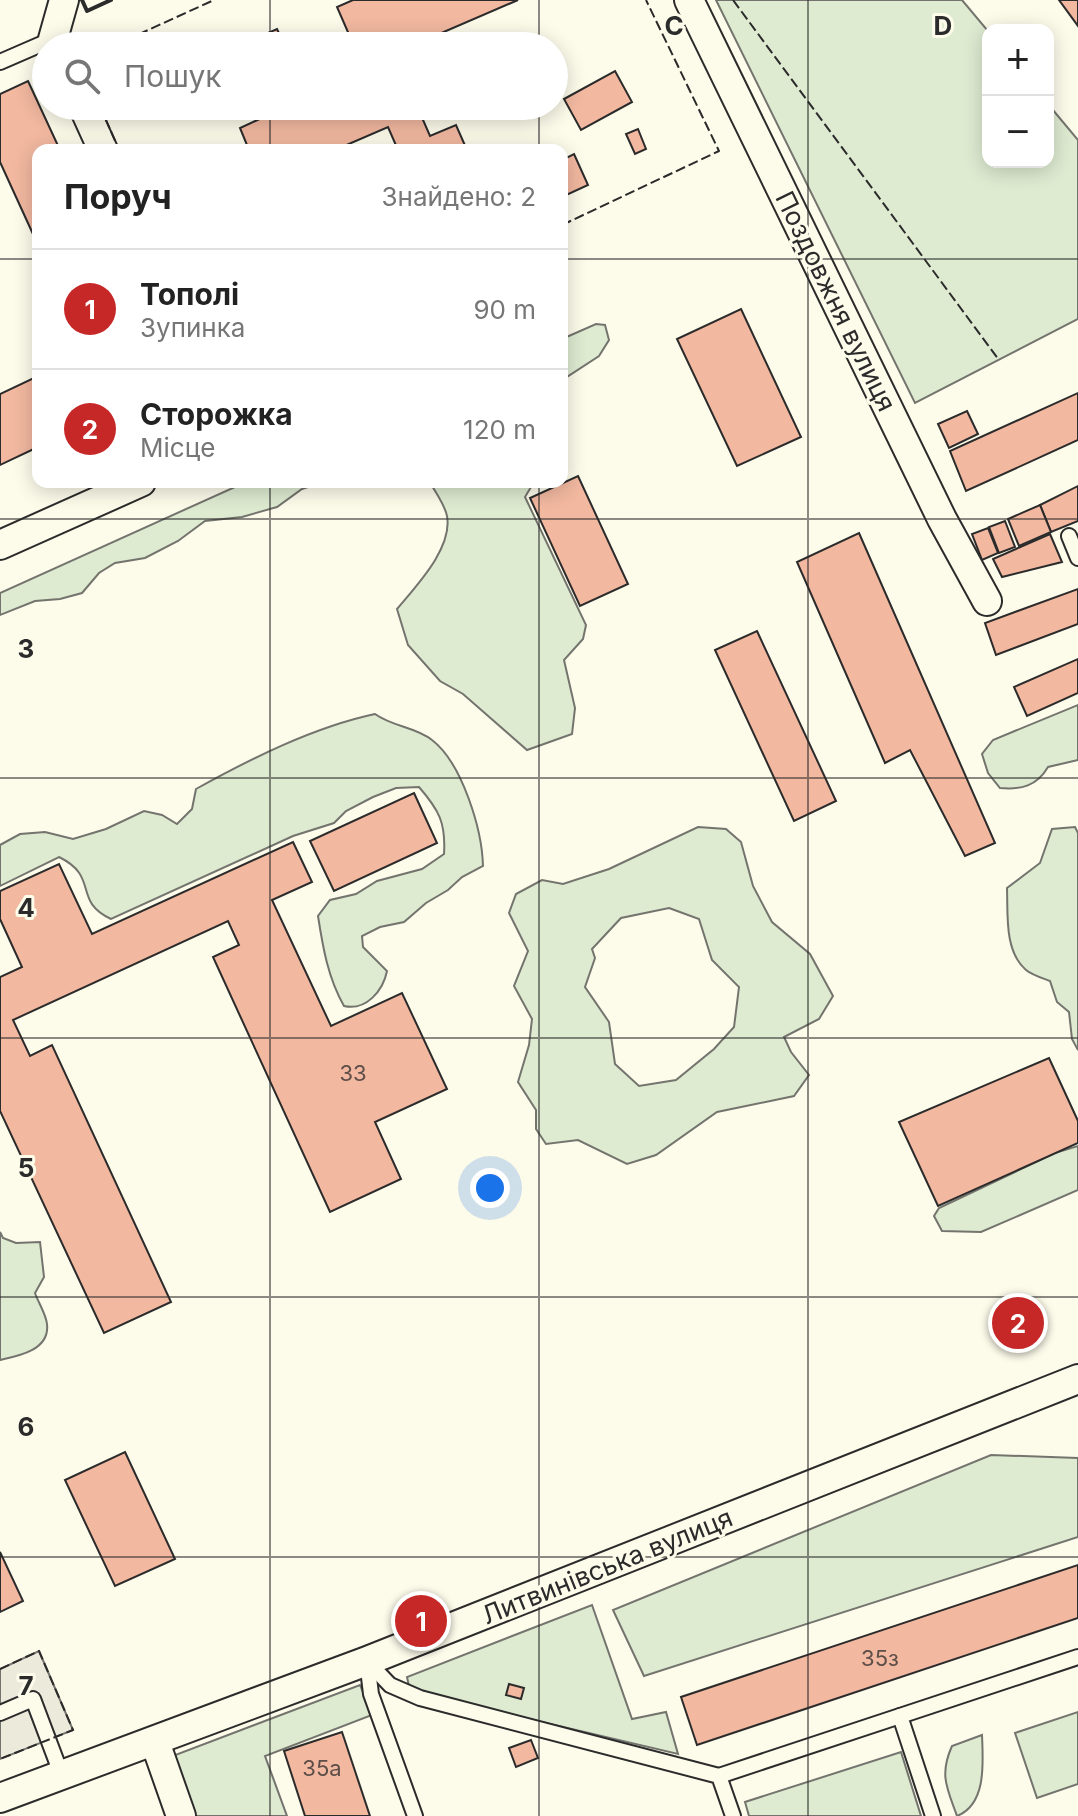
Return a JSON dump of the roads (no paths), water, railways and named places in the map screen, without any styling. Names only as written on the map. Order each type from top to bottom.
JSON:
[{"type":"street","points":[[57,32],[64,0]]},
{"type":"street","name":"Поздовжня вулиця","points":[[689,0],[942,519],[987,601]]},
{"type":"street","points":[[89,120],[100,144]]},
{"type":"street","points":[[0,545],[128,488]]},
{"type":"street","name":"Литвинівська вулиця","points":[[0,1798],[367,1661],[1078,1379]]},
{"type":"street","points":[[155,1742],[181,1816]]},
{"type":"lane","points":[[0,62],[32,50]]},
{"type":"lane","points":[[1069,536],[1078,558]]},
{"type":"lane","points":[[367,1661],[390,1685],[420,1698],[719,1776],[1078,1657]]},
{"type":"lane","points":[[367,1661],[371,1694],[415,1816]]},
{"type":"lane","points":[[0,1713],[33,1699],[62,1776]]},
{"type":"lane","points":[[900,1716],[933,1816]]},
{"type":"lane","points":[[719,1776],[733,1816]]},
{"type":"place","name":"Сторожка","points":[[1018,1323]]},
{"type":"place","name":"Тополі","points":[[421,1621]]}]
